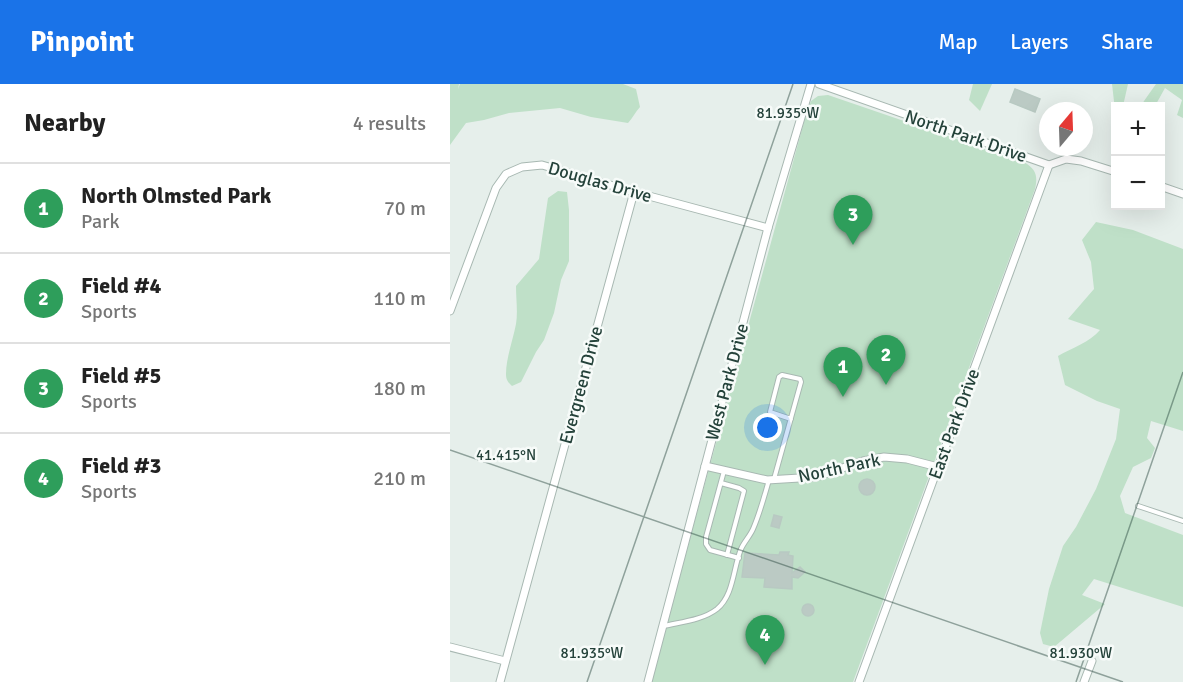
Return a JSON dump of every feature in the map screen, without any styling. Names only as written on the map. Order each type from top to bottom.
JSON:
[{"type":"street","name":"West Park Drive","points":[[648,682],[768,228],[811,84]]},
{"type":"street","name":"North Park Drive","points":[[819,84],[1049,165],[1066,159],[1111,170]]},
{"type":"street","name":"Douglas Drive","points":[[450,311],[496,188],[506,174],[522,167],[542,165],[768,228]]},
{"type":"street","name":"East Park Drive","points":[[859,682],[1049,165]]},
{"type":"street","points":[[1165,187],[1183,194]]},
{"type":"street","name":"Evergreen Drive","points":[[500,682],[634,192]]},
{"type":"street","name":"North Park","points":[[705,466],[771,480],[816,477],[884,457],[907,459],[938,467]]},
{"type":"street","points":[[450,646],[505,662]]},
{"type":"street","points":[[1084,682],[1092,661]]},
{"type":"lane","points":[[664,626],[704,616],[722,604],[726,596],[741,549],[752,533],[759,516],[771,480],[790,419],[801,382],[800,379],[782,375],[779,377],[770,412],[790,419]]},
{"type":"lane","points":[[724,470],[706,544],[710,550],[739,558]]},
{"type":"lane","points":[[721,483],[744,491],[726,555]]},
{"type":"lane","points":[[1138,506],[1183,521]]},
{"type":"green space","points":[[450,84],[459,84],[458,89],[460,84],[623,84],[636,89],[640,107],[628,123],[591,117],[560,108],[509,113],[466,123],[450,145]]},
{"type":"green space","points":[[973,84],[992,84],[980,111],[969,100]]},
{"type":"green space","points":[[1112,84],[1128,84],[1124,102],[1114,102]]},
{"type":"green space","points":[[1156,84],[1183,84],[1183,118],[1177,115],[1182,100],[1165,88],[1157,102],[1144,102]]},
{"type":"green space","points":[[828,95],[1024,162],[1035,173],[1035,189],[853,682],[652,682],[807,111],[811,101],[818,96]]},
{"type":"green space","points":[[558,191],[567,192],[569,261],[561,280],[554,313],[544,340],[521,382],[512,386],[506,374],[517,319],[516,286],[539,259],[548,198]]},
{"type":"green space","points":[[1096,222],[1133,230],[1183,249],[1183,431],[1151,421],[1147,438],[1155,448],[1151,458],[1133,467],[1120,496],[1125,513],[1183,535],[1183,607],[1094,579],[1082,595],[1105,604],[1054,647],[1043,644],[1040,633],[1049,589],[1063,546],[1096,489],[1116,439],[1120,409],[1097,401],[1065,385],[1058,356],[1086,341],[1100,330],[1068,319],[1094,289],[1091,262],[1082,240]]},
{"type":"building","points":[[1015,89],[1040,99],[1035,112],[1010,102]]},
{"type":"building","points":[[867,479],[875,487],[867,495],[859,487]]},
{"type":"building","points":[[774,515],[782,517],[779,528],[771,526]]},
{"type":"building","points":[[780,552],[789,552],[788,555],[793,556],[792,573],[800,567],[805,572],[798,578],[792,577],[792,589],[764,587],[765,578],[742,577],[745,553],[779,555]]},
{"type":"building","points":[[808,604],[814,610],[808,616],[802,610]]},
{"type":"place","name":"Field #5","points":[[853,245]]},
{"type":"place","name":"Field #4","points":[[886,385]]},
{"type":"place","name":"North Olmsted Park","points":[[843,397]]},
{"type":"place","name":"Field #3","points":[[765,665]]}]
